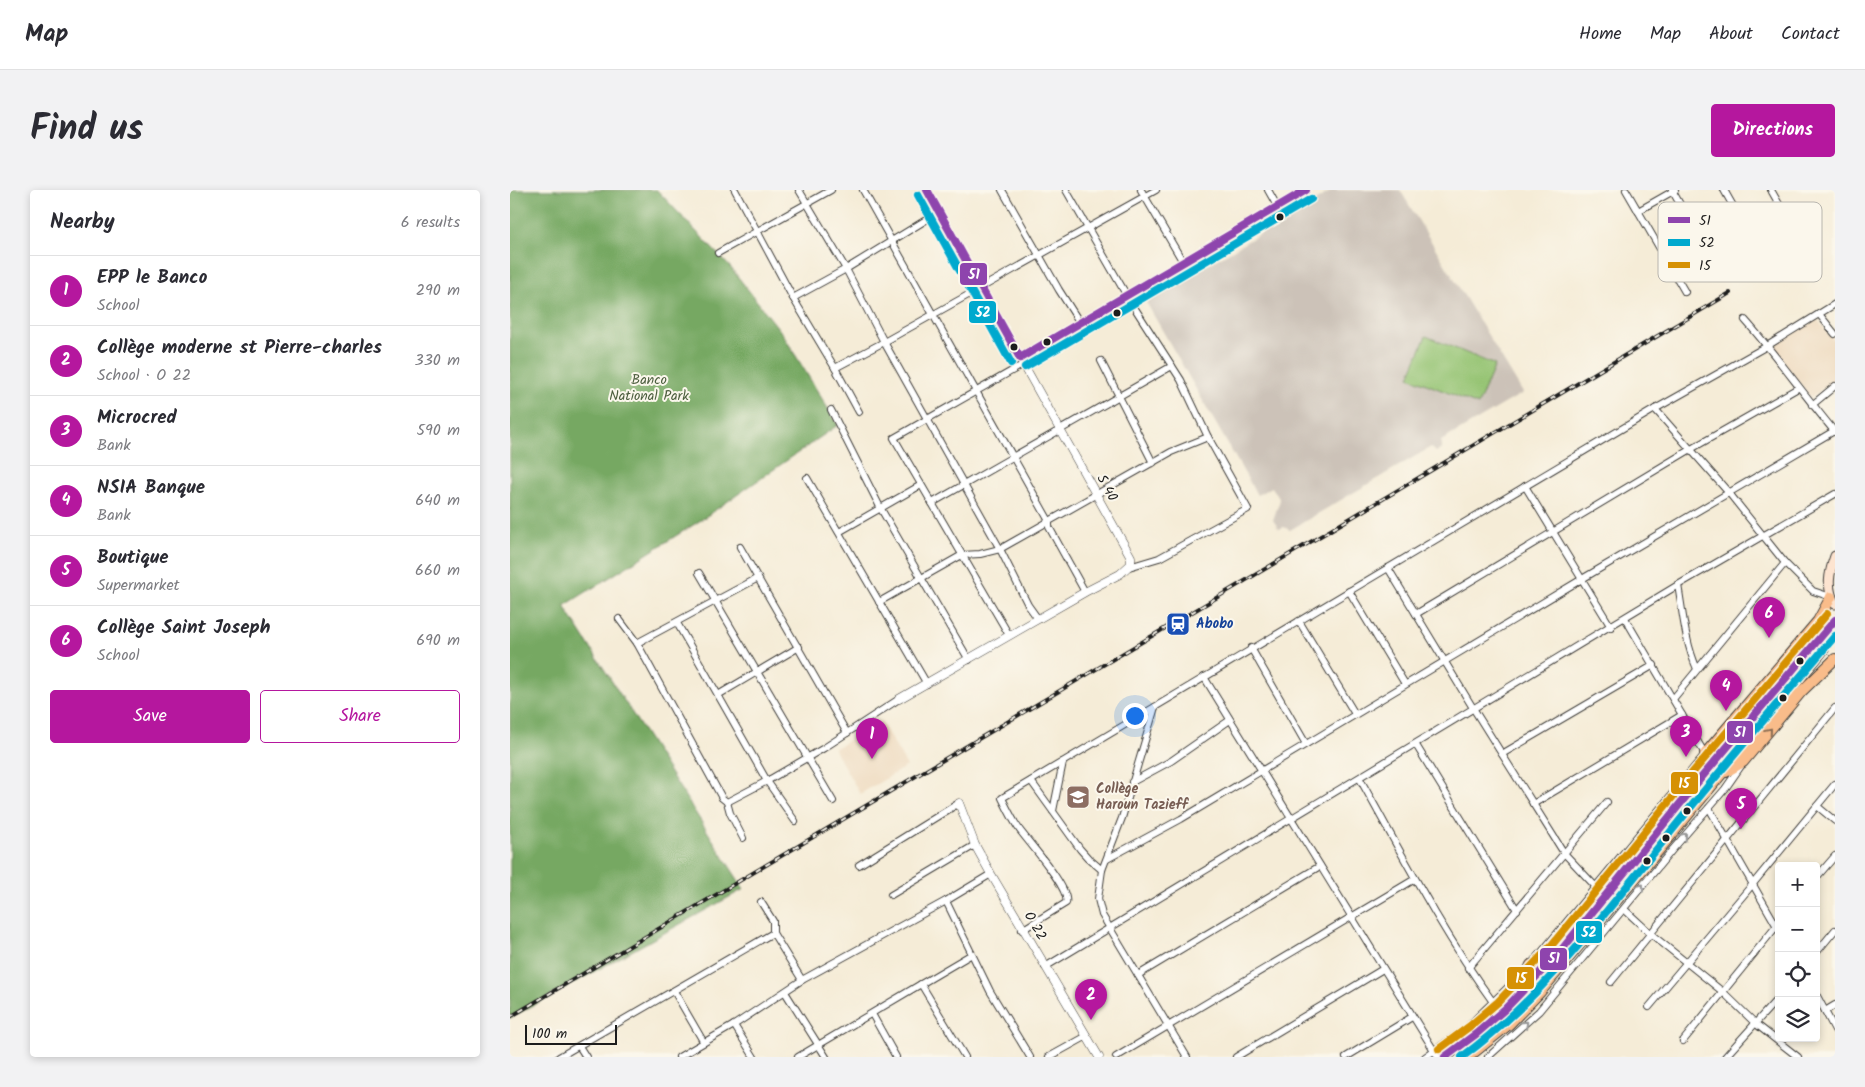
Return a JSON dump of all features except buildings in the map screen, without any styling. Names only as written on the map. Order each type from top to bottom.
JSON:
[{"type":"main road","points":[[1704,774],[1705,754],[1818,622],[1833,600],[1829,580],[1835,556]]},
{"type":"main road","points":[[1445,1057],[1463,1045],[1532,984],[1704,774],[1820,646],[1721,775],[1540,992],[1509,1024],[1468,1057]]},
{"type":"main road","points":[[1721,775],[1744,762],[1801,692],[1835,659]]},
{"type":"main road","points":[[1514,1000],[1531,965]]},
{"type":"street","points":[[735,190],[793,298],[835,368],[858,412]]},
{"type":"street","points":[[799,190],[846,269],[884,342],[1000,549],[1028,605],[1038,619]]},
{"type":"street","points":[[718,253],[831,190]]},
{"type":"street","points":[[863,190],[1049,522],[1049,527],[1085,592]]},
{"type":"street","name":"S 40","points":[[927,190],[1131,557],[1129,567]]},
{"type":"street","points":[[1002,190],[1080,323]]},
{"type":"street","points":[[727,802],[767,781],[899,700],[1129,567],[1158,558],[1248,508],[1208,437],[1182,380],[1127,296],[1066,190]]},
{"type":"street","points":[[1141,190],[1183,262]]},
{"type":"street","points":[[835,368],[1156,190]]},
{"type":"street","points":[[1268,190],[1278,206]]},
{"type":"street","points":[[1009,636],[894,438],[977,392],[1080,323],[1306,190]]},
{"type":"street","points":[[1626,190],[1658,245]]},
{"type":"street","points":[[1638,211],[1673,190],[1680,202]]},
{"type":"street","points":[[1724,190],[1731,202]]},
{"type":"street","points":[[1771,190],[1778,202]]},
{"type":"street","points":[[793,298],[846,269],[940,212]]},
{"type":"street","points":[[1679,282],[1685,292]]},
{"type":"street","points":[[1022,930],[1066,903],[1067,898],[1066,892],[1017,826],[1002,798],[1251,648],[1655,409],[1767,346],[1835,304]]},
{"type":"street","points":[[1819,314],[1835,334]]},
{"type":"street","points":[[1107,859],[1181,819],[1261,769],[1835,431],[1798,388],[1745,320]]},
{"type":"street","points":[[1101,361],[1153,463]]},
{"type":"street","points":[[932,503],[1172,366]]},
{"type":"street","points":[[1812,405],[1835,386]]},
{"type":"street","points":[[1416,614],[1553,534],[1691,449],[1798,388]]},
{"type":"street","points":[[1655,409],[1729,493],[1785,563],[1813,591],[1833,600]]},
{"type":"street","points":[[831,410],[881,509],[970,660]]},
{"type":"street","points":[[879,602],[962,555],[980,554],[1000,549],[1180,448],[1190,446],[1208,437]]},
{"type":"street","points":[[806,478],[927,684]]},
{"type":"street","points":[[839,532],[922,485]]},
{"type":"street","points":[[1525,486],[1611,626]]},
{"type":"street","points":[[1045,968],[1678,585],[1835,494]]},
{"type":"street","points":[[740,547],[847,733]]},
{"type":"street","points":[[1673,699],[1785,563]]},
{"type":"street","points":[[1388,568],[1564,853],[1596,886]]},
{"type":"street","points":[[699,572],[833,802]]},
{"type":"street","points":[[637,644],[758,578]]},
{"type":"street","points":[[1678,585],[1690,653],[1697,669]]},
{"type":"street","points":[[1349,591],[1405,684]]},
{"type":"street","points":[[1425,1057],[1436,1054],[1531,965],[1705,754],[1625,618]]},
{"type":"street","points":[[619,619],[637,644],[722,798],[727,802],[730,813],[743,838]]},
{"type":"street","points":[[1299,621],[1355,714]]},
{"type":"street","points":[[677,623],[767,781],[795,821]]},
{"type":"street","points":[[718,695],[799,647]]},
{"type":"street","points":[[1251,648],[1306,744]]},
{"type":"street","points":[[1502,754],[1654,665]]},
{"type":"street","points":[[1204,677],[1436,1054]]},
{"type":"street","points":[[1155,706],[1102,870],[1098,899],[1102,915],[1187,1057]]},
{"type":"street","points":[[1611,982],[1835,708]]},
{"type":"street","points":[[1533,804],[1682,715]]},
{"type":"street","points":[[1132,782],[1171,761],[1230,720]]},
{"type":"street","points":[[1416,744],[1517,910]]},
{"type":"street","points":[[1053,811],[1062,762]]},
{"type":"street","points":[[1488,1057],[1539,1010],[1725,789],[1744,762]]},
{"type":"street","points":[[1360,779],[1415,879],[1468,968],[1493,1002]]},
{"type":"street","points":[[1032,781],[1083,853],[1102,870]]},
{"type":"street","points":[[1649,1007],[1752,886],[1835,784]]},
{"type":"street","points":[[1468,968],[1607,802]]},
{"type":"street","points":[[859,864],[959,803]]},
{"type":"street","name":"O 22","points":[[959,803],[975,845],[1022,930],[1099,1057]]},
{"type":"street","points":[[1817,806],[1835,821]]},
{"type":"street","points":[[1709,808],[1752,886],[1775,921]]},
{"type":"street","points":[[891,895],[975,845]]},
{"type":"street","points":[[1820,874],[1834,858]]},
{"type":"street","points":[[1138,975],[1320,866]]},
{"type":"street","points":[[679,1057],[703,1041],[734,1025],[802,980],[946,901],[991,874]]},
{"type":"street","points":[[1116,1057],[1415,879]]},
{"type":"street","points":[[946,901],[990,991],[1030,1057]]},
{"type":"street","points":[[761,902],[772,921],[772,933],[802,980]]},
{"type":"street","points":[[1624,908],[1651,934],[1723,992],[1756,1024],[1798,1057]]},
{"type":"street","points":[[1683,1041],[1775,930]]},
{"type":"street","points":[[1817,952],[1835,930]]},
{"type":"street","points":[[559,1057],[772,933]]},
{"type":"street","points":[[798,1057],[972,954]]},
{"type":"street","points":[[1236,1057],[1383,969]]},
{"type":"street","points":[[921,984],[965,1057]]},
{"type":"street","points":[[674,991],[703,1041]]},
{"type":"street","points":[[785,992],[826,1057]]},
{"type":"street","points":[[1818,997],[1835,1030]]},
{"type":"street","points":[[1725,1057],[1775,1002]]},
{"type":"street","points":[[1825,1011],[1835,1006]]},
{"type":"street","points":[[872,1014],[896,1057]]},
{"type":"street","points":[[1346,1057],[1412,1017]]},
{"type":"street","points":[[734,1025],[754,1057]]},
{"type":"street","points":[[1049,1057],[1087,1036]]},
{"type":"street","points":[[579,1046],[586,1057]]},
{"type":"shaded area","points":[[1333,190],[1400,190],[1523,393],[1441,441],[1442,449],[1436,452],[1431,447],[1290,530],[1284,527],[1279,529],[1273,520],[1280,500],[1272,487],[1257,495],[1146,302]]},
{"type":"shaded area","points":[[1817,319],[1835,342],[1835,379],[1811,398],[1771,346]]},
{"type":"shaded area","points":[[881,721],[907,766],[860,794],[834,749]]},
{"type":"green space","name":"Banco National Park","points":[[510,190],[657,190],[731,268],[782,333],[838,425],[698,522],[564,606],[744,889],[510,1018]]},
{"type":"green space","points":[[1426,336],[1495,365],[1478,405],[1409,377]]},
{"type":"tunnel","points":[[1816,642],[1835,620]]},
{"type":"tunnel","points":[[1824,649],[1835,636]]},
{"type":"railway","points":[[510,1017],[1730,293]]},
{"type":"transit line","name":"51","points":[[927,190],[1020,358]]},
{"type":"transit line","name":"51","points":[[1020,358],[1306,190]]},
{"type":"transit line","name":"52","points":[[918,195],[1011,363]]},
{"type":"transit line","name":"52","points":[[1025,367],[1311,199]]},
{"type":"transit line","name":"15","points":[[1439,1049],[1498,1002],[1551,946],[1693,772],[1827,614]]},
{"type":"transit line","name":"51","points":[[1445,1057],[1505,1009],[1559,953],[1701,778],[1835,620]]},
{"type":"transit line","name":"52","points":[[1462,1057],[1519,1009],[1570,955],[1749,737],[1835,636]]},
{"type":"place","name":"Abobo","points":[[1178,624]]},
{"type":"place","name":"Collège Saint Joseph","points":[[1769,638]]},
{"type":"place","name":"NSIA Banque","points":[[1726,711]]},
{"type":"place","name":"Microcred","points":[[1686,757]]},
{"type":"place","name":"EPP le Banco","points":[[872,759]]},
{"type":"place","name":"Collège Haroun Tazieff","points":[[1078,797]]},
{"type":"place","name":"Boutique","points":[[1741,829]]},
{"type":"place","name":"Collège moderne st Pierre-charles","points":[[1091,1020]]}]
